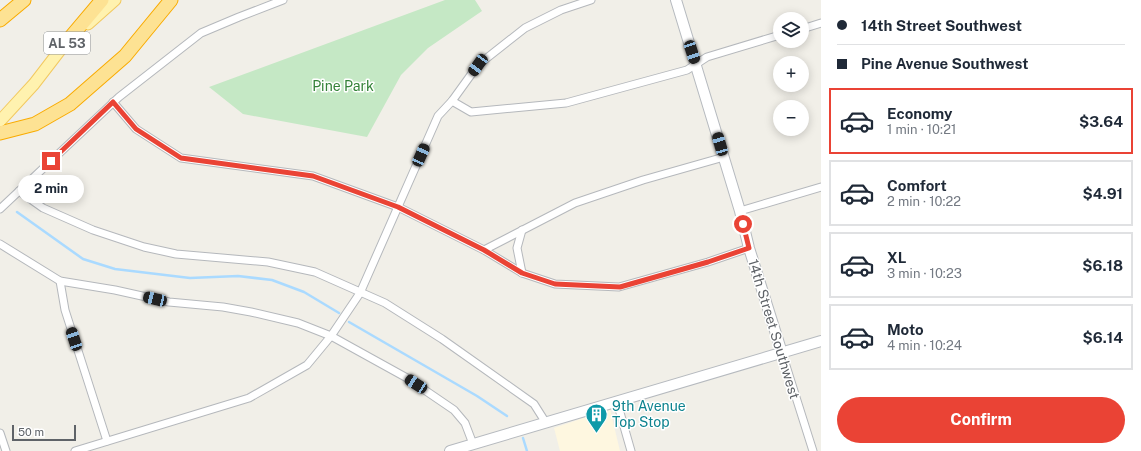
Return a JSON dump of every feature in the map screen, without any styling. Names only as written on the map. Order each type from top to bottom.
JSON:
[{"type":"highway","points":[[0,20],[24,0]]},
{"type":"highway","points":[[64,45],[102,0]]},
{"type":"highway","points":[[0,133],[35,124],[70,104],[125,56],[171,0]]},
{"type":"main road","name":"AL 53","points":[[0,121],[26,92],[64,45],[114,0]]},
{"type":"street","points":[[0,209],[113,102],[201,33],[239,16],[283,0]]},
{"type":"street","points":[[75,451],[249,398],[307,365],[331,336],[360,293],[438,116],[452,101],[478,65],[526,28],[561,10],[591,0]]},
{"type":"street","name":"14th Street Southwest","points":[[676,0],[740,211],[749,248],[813,451]]},
{"type":"street","points":[[809,27],[821,23]]},
{"type":"street","points":[[452,101],[471,112],[566,103],[687,70],[707,57],[773,37]]},
{"type":"street","points":[[113,102],[136,129],[181,158],[313,176],[398,207],[484,250],[522,273],[555,284],[620,287],[708,262],[749,248]]},
{"type":"street","points":[[484,250],[575,203],[643,180],[724,157]]},
{"type":"street","points":[[740,211],[821,187]]},
{"type":"street","points":[[19,191],[43,208],[93,230],[144,247],[176,254],[268,262],[315,272],[385,303],[442,338],[534,404],[546,423]]},
{"type":"street","points":[[522,230],[517,248],[522,273]]},
{"type":"street","points":[[0,244],[60,281],[115,290],[169,302],[223,307],[251,312],[298,323],[331,336],[407,378],[454,410],[465,423],[473,444]]},
{"type":"street","points":[[60,281],[65,310],[107,441]]},
{"type":"street","points":[[452,451],[821,341]]},
{"type":"street","points":[[617,402],[631,451]]},
{"type":"street","points":[[0,433],[6,451]]},
{"type":"shaded area","points":[[610,409],[620,451],[560,451],[554,428]]},
{"type":"green space","name":"Pine Park","points":[[445,0],[475,0],[482,11],[428,48],[401,75],[367,137],[243,114],[209,87]]},
{"type":"waterway","points":[[17,212],[83,259],[115,269],[190,278],[238,276],[272,280],[304,292],[339,313]]},
{"type":"waterway","points":[[349,322],[477,396],[507,416]]},
{"type":"waterway","points":[[523,438],[527,451]]},
{"type":"place","name":"9th Avenue Top Stop","points":[[596,434]]},
{"type":"route","points":[[51,161],[113,102],[136,129],[181,158],[313,176],[398,207],[484,250],[522,273],[555,284],[620,287],[708,262],[749,248],[743,224]]}]
